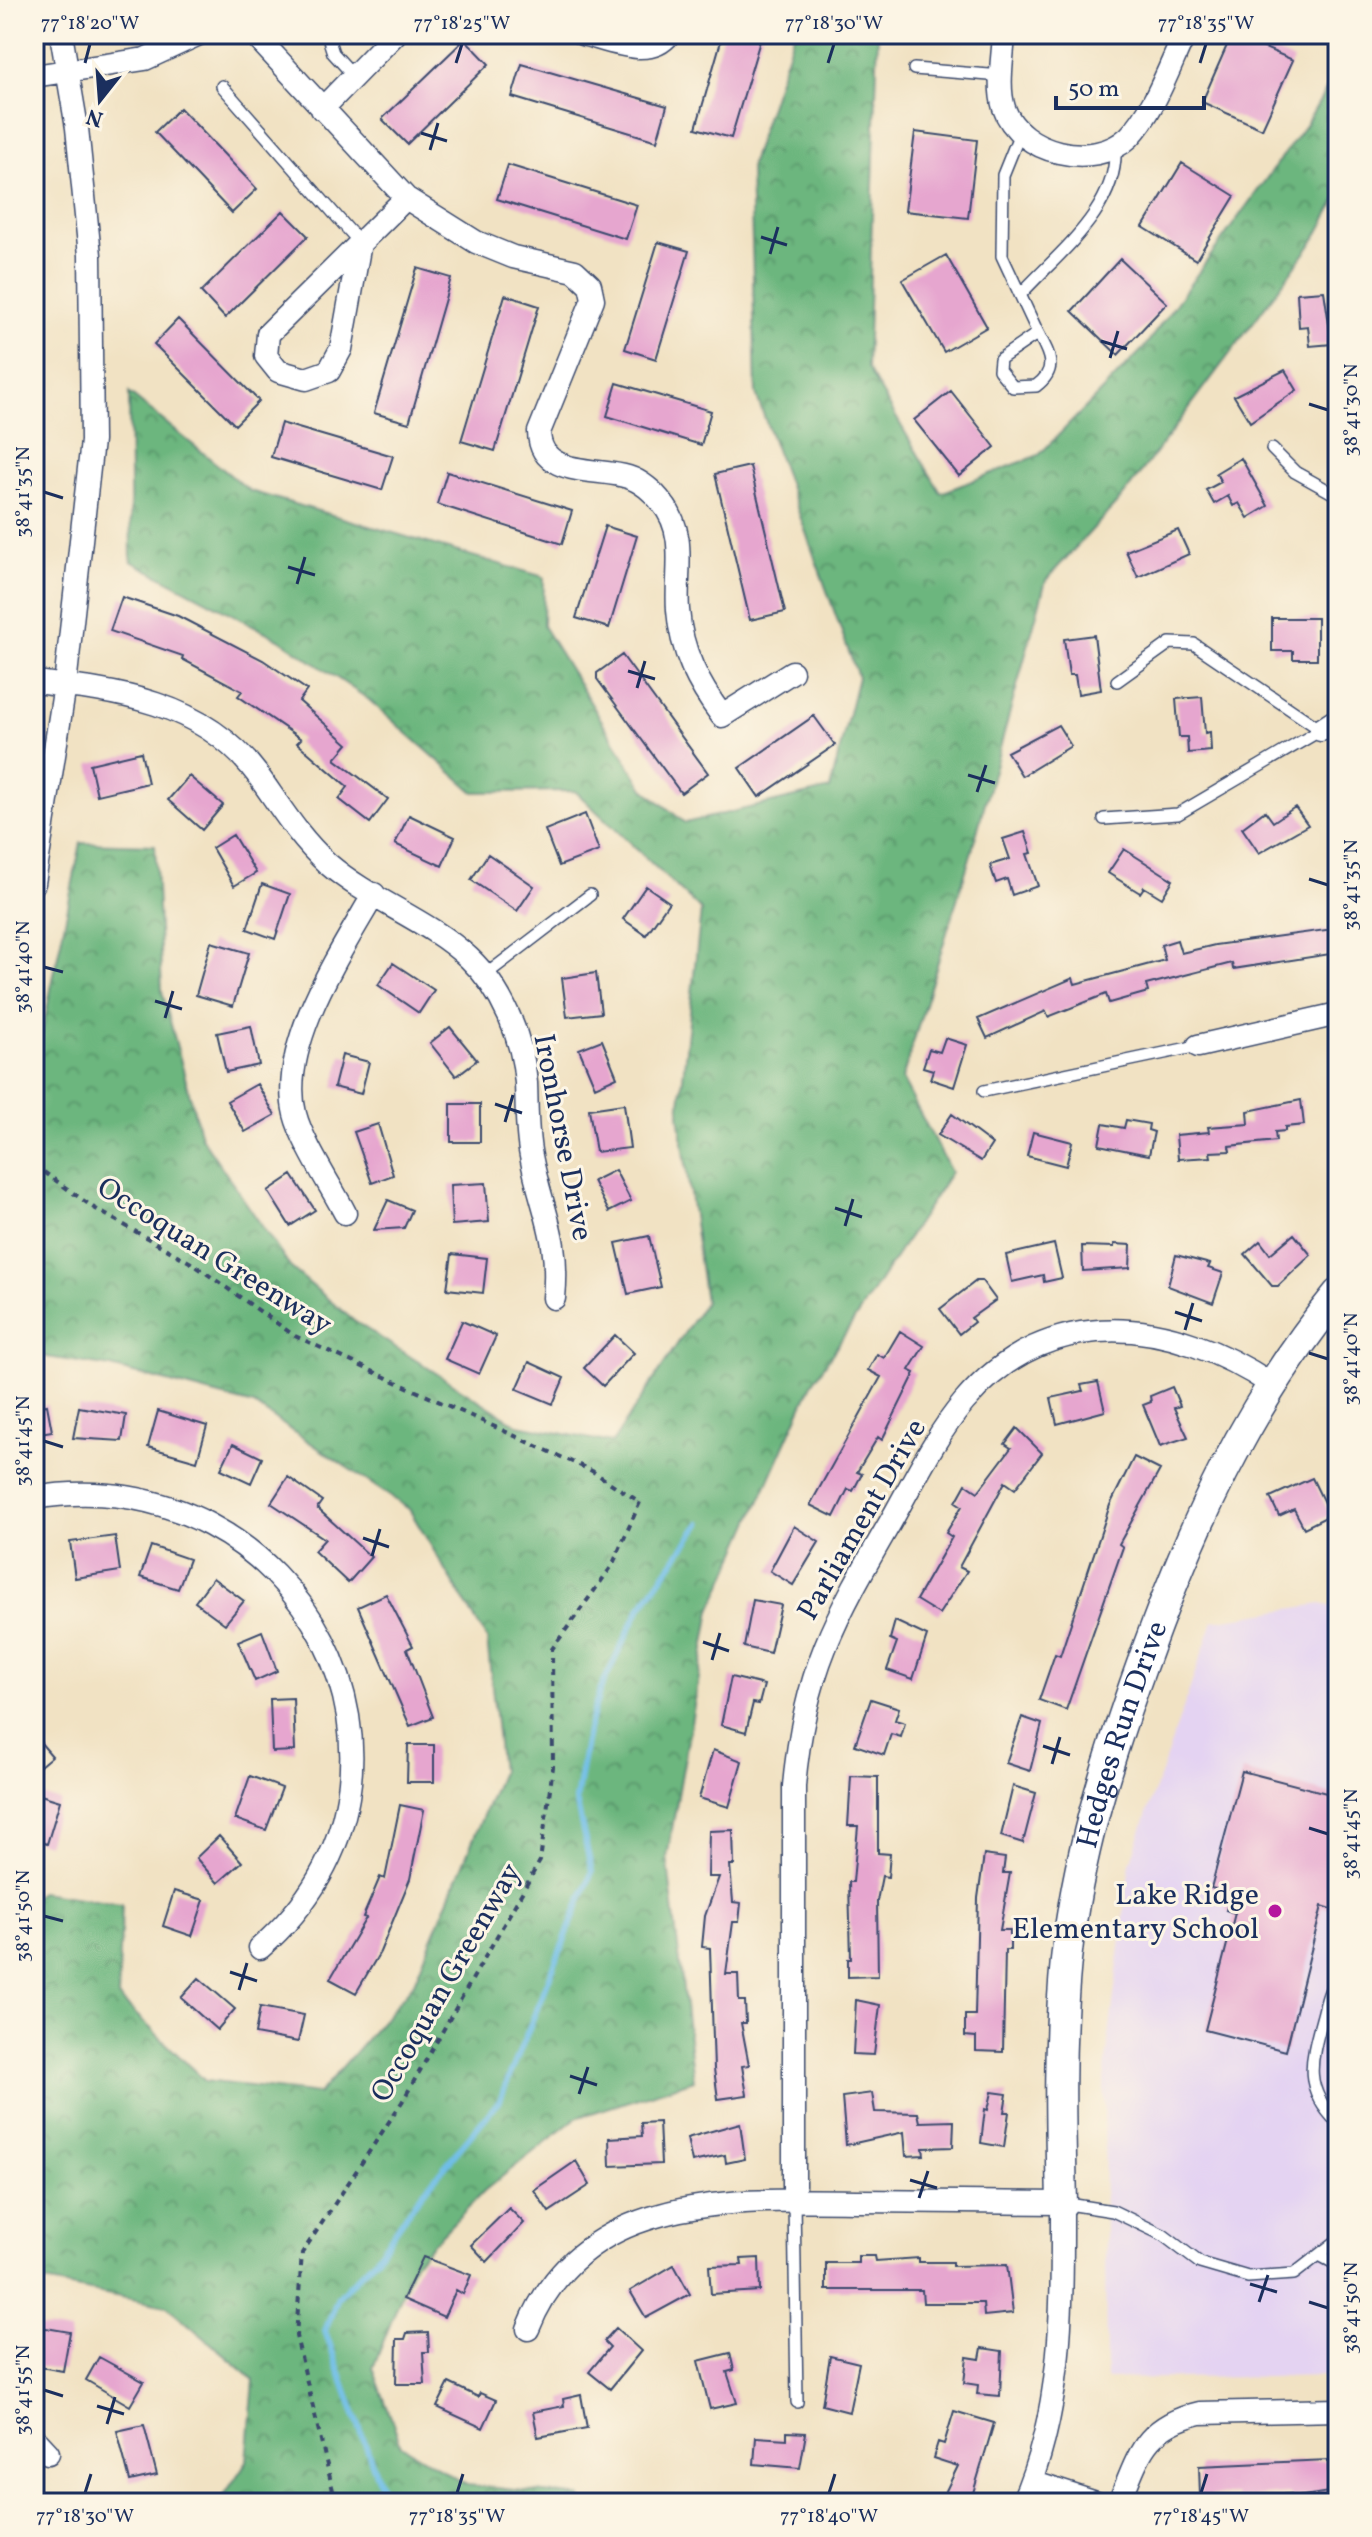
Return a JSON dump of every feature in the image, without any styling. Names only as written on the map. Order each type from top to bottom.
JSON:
[{"type":"street","points":[[34,883],[65,685],[92,441],[90,255],[61,34]]},
{"type":"street","points":[[34,76],[145,59],[199,34]]},
{"type":"street","points":[[254,34],[406,198],[476,242],[584,277],[593,299],[539,432],[544,454],[553,462],[566,466],[630,478],[647,488],[671,515],[680,548],[676,581],[684,644],[700,686],[722,716],[792,672]]},
{"type":"street","points":[[322,109],[395,34]]},
{"type":"street","points":[[582,34],[644,48],[656,46],[669,34]]},
{"type":"street","points":[[1004,34],[1003,106],[1020,133],[1058,152],[1077,155],[1115,145],[1128,137],[1154,98],[1185,34]]},
{"type":"street","points":[[360,243],[337,361],[318,377],[306,379],[278,371],[266,356],[268,334],[360,243],[406,198]]},
{"type":"street","name":"Ironhorse Drive","points":[[34,682],[116,691],[154,701],[208,728],[256,773],[298,834],[330,865],[430,928],[470,959],[511,1021],[519,1044],[526,1081],[530,1154],[554,1238],[554,1298]]},
{"type":"street","points":[[345,1213],[295,1115],[292,1080],[301,1038],[315,1004],[374,894]]},
{"type":"street","points":[[1198,1046],[1338,1014]]},
{"type":"street","name":"Hedges Run Drive","points":[[1022,2503],[1044,2441],[1056,2369],[1062,2308],[1060,2080],[1066,1960],[1092,1812],[1176,1570],[1207,1499],[1271,1384],[1338,1294]]},
{"type":"street","name":"Parliament Drive","points":[[794,2198],[794,1786],[798,1741],[807,1696],[835,1618],[911,1487],[962,1403],[985,1380],[1027,1353],[1074,1335],[1130,1329],[1179,1338],[1214,1351],[1271,1384]]},
{"type":"street","points":[[34,1498],[99,1493],[170,1505],[189,1512],[221,1528],[276,1572],[318,1629],[341,1691],[348,1727],[348,1794],[344,1821],[320,1881],[285,1927],[260,1948]]},
{"type":"street","points":[[528,2329],[538,2304],[561,2271],[591,2244],[614,2231],[710,2205],[794,2198],[1062,2203]]},
{"type":"street","points":[[1119,2503],[1142,2446],[1158,2429],[1177,2418],[1200,2413],[1338,2410]]},
{"type":"street","points":[[1031,2482],[1096,2503]]},
{"type":"lane","points":[[327,34],[333,53],[354,76]]},
{"type":"lane","points":[[914,69],[1002,77]]},
{"type":"lane","points":[[222,86],[360,243]]},
{"type":"lane","points":[[1020,133],[1003,175],[1002,256],[1052,358],[1051,370],[1036,386],[1013,387],[999,370],[1000,359],[1038,333]]},
{"type":"lane","points":[[1020,295],[1103,204],[1113,183],[1115,145]]},
{"type":"lane","points":[[1272,449],[1295,472],[1338,496]]},
{"type":"lane","points":[[1104,819],[1178,814],[1330,725],[1194,644],[1170,643],[1117,681]]},
{"type":"lane","points":[[484,976],[590,895]]},
{"type":"lane","points":[[984,1091],[1198,1046]]},
{"type":"lane","points":[[1338,1979],[1330,1988],[1311,2058],[1311,2076],[1321,2106],[1338,2123]]},
{"type":"lane","points":[[794,2198],[797,2402]]},
{"type":"lane","points":[[1062,2203],[1113,2211],[1142,2223],[1200,2263],[1223,2272],[1274,2277],[1294,2274],[1338,2240]]},
{"type":"lane","points":[[1321,2256],[1338,2265]]},
{"type":"path","name":"Occoquan Greenway","points":[[34,1165],[94,1208],[193,1264],[295,1336],[592,1471],[640,1502],[612,1566],[552,1649],[553,1767],[540,1861],[402,2102],[302,2253],[296,2336],[336,2503]]},
{"type":"shaded area","points":[[1321,1604],[1338,1608],[1338,2376],[1106,2379],[1104,2079],[1130,1863],[1213,1621]]},
{"type":"green space","points":[[794,34],[878,34],[867,368],[941,493],[1039,455],[1143,349],[1306,124],[1338,70],[1338,197],[1314,241],[1124,495],[1046,580],[971,854],[902,1079],[951,1172],[811,1386],[711,1610],[667,1857],[694,2080],[576,2118],[485,2190],[414,2263],[373,2368],[401,2445],[467,2485],[581,2497],[580,2503],[219,2503],[247,2461],[254,2380],[167,2306],[34,2280],[34,1896],[40,1892],[122,1904],[118,1997],[205,2081],[319,2094],[413,1985],[501,1772],[487,1639],[409,1509],[254,1405],[111,1367],[34,1355],[34,1072],[81,843],[155,845],[162,991],[201,1137],[290,1267],[354,1321],[518,1425],[612,1443],[705,1302],[679,1114],[701,910],[575,791],[474,792],[368,699],[279,639],[131,561],[129,393],[250,491],[544,577],[543,626],[644,789],[685,823],[830,789],[858,677],[756,394],[750,166]]},
{"type":"building","points":[[723,34],[762,34],[731,138],[696,128]]},
{"type":"building","points":[[1232,34],[1293,60],[1262,129],[1202,102]]},
{"type":"building","points":[[465,39],[489,64],[407,144],[382,119]]},
{"type":"building","points":[[522,64],[667,106],[657,141],[512,97]]},
{"type":"building","points":[[180,108],[257,189],[232,213],[155,132]]},
{"type":"building","points":[[915,132],[977,140],[968,218],[905,211]]},
{"type":"building","points":[[1182,163],[1235,196],[1196,260],[1143,227]]},
{"type":"building","points":[[508,165],[637,205],[626,239],[497,199]]},
{"type":"building","points":[[283,211],[308,236],[225,318],[201,292]]},
{"type":"building","points":[[658,242],[689,251],[656,359],[625,349]]},
{"type":"building","points":[[946,255],[987,327],[944,352],[902,280]]},
{"type":"building","points":[[1120,259],[1167,303],[1118,355],[1072,311]]},
{"type":"building","points":[[417,268],[451,278],[409,423],[374,413]]},
{"type":"building","points":[[1324,291],[1332,344],[1310,346],[1308,326],[1299,327],[1297,293]]},
{"type":"building","points":[[505,295],[539,306],[495,451],[461,441]]},
{"type":"building","points":[[178,319],[259,401],[235,425],[154,344]]},
{"type":"building","points":[[1285,370],[1297,390],[1250,422],[1234,396]]},
{"type":"building","points":[[617,383],[711,411],[701,445],[607,416]]},
{"type":"building","points":[[951,391],[995,447],[959,476],[914,420]]},
{"type":"building","points":[[281,423],[393,456],[382,490],[271,457]]},
{"type":"building","points":[[1241,458],[1268,506],[1248,518],[1239,503],[1233,506],[1228,496],[1214,504],[1206,490],[1221,482],[1216,473]]},
{"type":"building","points":[[750,466],[785,612],[750,620],[715,474]]},
{"type":"building","points":[[447,472],[572,511],[562,544],[437,504]]},
{"type":"building","points":[[605,526],[637,536],[609,628],[576,618]]},
{"type":"building","points":[[1178,530],[1189,554],[1138,577],[1126,551]]},
{"type":"building","points":[[122,597],[178,616],[263,660],[307,690],[299,701],[348,744],[335,759],[388,799],[370,823],[339,799],[348,787],[297,743],[301,739],[238,696],[242,691],[182,659],[183,656],[110,631]]},
{"type":"building","points":[[1272,618],[1317,618],[1317,659],[1293,659],[1293,651],[1272,651]]},
{"type":"building","points":[[1094,635],[1101,690],[1078,694],[1075,675],[1069,675],[1064,639]]},
{"type":"building","points":[[622,655],[708,773],[681,793],[597,679],[597,673]]},
{"type":"building","points":[[1202,697],[1205,733],[1210,732],[1211,751],[1188,753],[1187,737],[1179,737],[1176,699]]},
{"type":"building","points":[[814,716],[835,745],[759,797],[739,768]]},
{"type":"building","points":[[1058,725],[1071,746],[1022,776],[1007,752]]},
{"type":"building","points":[[141,752],[148,783],[97,795],[90,764]]},
{"type":"building","points":[[189,776],[223,805],[202,830],[168,800]]},
{"type":"building","points":[[1295,807],[1308,825],[1259,853],[1242,828],[1265,811],[1273,822]]},
{"type":"building","points":[[585,814],[599,851],[559,866],[545,830]]},
{"type":"building","points":[[409,815],[455,837],[442,866],[395,844]]},
{"type":"building","points":[[1025,832],[1032,853],[1027,854],[1038,886],[1012,895],[1007,879],[996,883],[990,865],[1010,859],[1003,839]]},
{"type":"building","points":[[233,835],[256,873],[234,886],[212,848]]},
{"type":"building","points":[[1124,849],[1173,880],[1162,898],[1144,887],[1140,893],[1108,873]]},
{"type":"building","points":[[488,854],[534,886],[517,911],[471,880]]},
{"type":"building","points":[[262,884],[290,894],[275,939],[247,929]]},
{"type":"building","points":[[646,886],[669,902],[646,935],[623,919]]},
{"type":"building","points":[[1333,929],[1337,953],[1233,969],[1232,963],[1146,985],[1148,992],[1109,1003],[1106,994],[1048,1017],[1046,1011],[987,1038],[978,1019],[1073,978],[1075,984],[1165,960],[1161,945],[1177,940],[1181,953],[1215,945]]},
{"type":"building","points":[[211,942],[249,953],[233,1006],[196,995]]},
{"type":"building","points":[[393,963],[434,990],[419,1013],[378,985]]},
{"type":"building","points":[[596,973],[601,1013],[567,1017],[562,978]]},
{"type":"building","points":[[251,1026],[259,1065],[226,1072],[217,1033]]},
{"type":"building","points":[[450,1027],[477,1060],[456,1076],[430,1043]]},
{"type":"building","points":[[945,1038],[967,1045],[954,1087],[930,1079],[933,1070],[923,1067],[929,1049],[940,1052]]},
{"type":"building","points":[[602,1040],[617,1077],[595,1087],[579,1049]]},
{"type":"building","points":[[342,1055],[369,1062],[361,1094],[334,1087]]},
{"type":"building","points":[[257,1084],[275,1115],[245,1132],[227,1101]]},
{"type":"building","points":[[1301,1100],[1304,1125],[1285,1127],[1285,1131],[1275,1132],[1276,1141],[1229,1146],[1230,1151],[1210,1152],[1211,1157],[1178,1159],[1176,1135],[1209,1132],[1208,1127],[1249,1124],[1248,1111]]},
{"type":"building","points":[[451,1104],[480,1104],[480,1142],[451,1142]]},
{"type":"building","points":[[624,1104],[630,1148],[596,1152],[589,1109]]},
{"type":"building","points":[[952,1114],[992,1144],[981,1161],[938,1135]]},
{"type":"building","points":[[1126,1120],[1149,1124],[1148,1130],[1154,1132],[1149,1155],[1099,1145],[1103,1124],[1124,1128]]},
{"type":"building","points":[[378,1124],[393,1175],[372,1183],[354,1132]]},
{"type":"building","points":[[1033,1132],[1072,1142],[1066,1166],[1027,1156]]},
{"type":"building","points":[[615,1170],[631,1201],[609,1212],[593,1181]]},
{"type":"building","points":[[292,1175],[315,1210],[290,1226],[268,1191]]},
{"type":"building","points":[[486,1183],[489,1222],[452,1225],[450,1185]]},
{"type":"building","points":[[388,1200],[412,1210],[404,1228],[374,1230]]},
{"type":"building","points":[[1294,1234],[1311,1255],[1278,1286],[1272,1286],[1245,1254],[1260,1241],[1270,1254]]},
{"type":"building","points":[[649,1236],[661,1287],[628,1294],[616,1243]]},
{"type":"building","points":[[1054,1244],[1062,1278],[1044,1282],[1043,1275],[1012,1282],[1006,1255]]},
{"type":"building","points":[[1114,1244],[1131,1245],[1130,1268],[1083,1271],[1082,1246],[1114,1247]]},
{"type":"building","points":[[452,1254],[487,1258],[483,1293],[447,1289]]},
{"type":"building","points":[[1176,1255],[1210,1264],[1208,1268],[1223,1273],[1213,1303],[1168,1286]]},
{"type":"building","points":[[976,1281],[982,1281],[996,1300],[971,1318],[974,1322],[959,1334],[940,1309]]},
{"type":"building","points":[[462,1321],[496,1336],[479,1374],[445,1359]]},
{"type":"building","points":[[900,1331],[924,1346],[909,1370],[915,1373],[882,1440],[878,1437],[857,1472],[862,1474],[853,1491],[848,1489],[834,1517],[810,1505],[881,1377],[868,1370],[877,1354],[884,1358]]},
{"type":"building","points":[[615,1335],[634,1353],[603,1386],[584,1368]]},
{"type":"building","points":[[529,1362],[564,1378],[553,1404],[517,1389]]},
{"type":"building","points":[[1098,1382],[1105,1411],[1057,1424],[1051,1398],[1083,1391],[1081,1385]]},
{"type":"building","points":[[1172,1387],[1180,1406],[1174,1408],[1188,1437],[1160,1446],[1143,1405],[1151,1402],[1150,1396]]},
{"type":"building","points":[[47,1405],[52,1431],[34,1434],[34,1407]]},
{"type":"building","points":[[79,1407],[126,1415],[122,1441],[73,1438]]},
{"type":"building","points":[[158,1411],[207,1426],[197,1461],[148,1447]]},
{"type":"building","points":[[1017,1428],[1042,1453],[1015,1489],[1005,1482],[959,1567],[967,1571],[939,1614],[916,1600],[952,1537],[946,1533],[962,1506],[956,1502],[966,1484],[978,1492],[1011,1448],[1005,1444]]},
{"type":"building","points":[[233,1444],[262,1458],[251,1483],[221,1469]]},
{"type":"building","points":[[1134,1457],[1160,1470],[1119,1544],[1123,1547],[1066,1710],[1039,1700],[1055,1654],[1060,1656],[1110,1505]]},
{"type":"building","points":[[288,1477],[322,1501],[317,1508],[371,1557],[348,1583],[314,1551],[325,1539],[271,1503]]},
{"type":"building","points":[[1312,1478],[1330,1515],[1304,1528],[1294,1509],[1279,1516],[1270,1497]]},
{"type":"building","points":[[794,1526],[819,1542],[793,1585],[770,1571]]},
{"type":"building","points":[[115,1536],[120,1571],[75,1578],[70,1542]]},
{"type":"building","points":[[151,1546],[189,1559],[178,1589],[140,1577]]},
{"type":"building","points":[[213,1578],[244,1601],[225,1624],[195,1602]]},
{"type":"building","points":[[386,1594],[413,1646],[407,1649],[433,1717],[410,1726],[358,1607]]},
{"type":"building","points":[[753,1600],[781,1605],[770,1653],[744,1647]]},
{"type":"building","points":[[895,1621],[927,1636],[913,1679],[887,1670],[897,1642],[890,1639]]},
{"type":"building","points":[[262,1631],[277,1671],[255,1681],[238,1641]]},
{"type":"building","points":[[731,1677],[764,1685],[759,1704],[753,1703],[746,1732],[721,1725]]},
{"type":"building","points":[[293,1698],[295,1751],[272,1752],[270,1699]]},
{"type":"building","points":[[871,1699],[899,1708],[895,1720],[905,1723],[901,1737],[891,1734],[884,1755],[855,1745]]},
{"type":"building","points":[[1022,1717],[1042,1724],[1030,1771],[1006,1763]]},
{"type":"building","points":[[34,1735],[52,1756],[34,1771]]},
{"type":"building","points":[[408,1745],[434,1745],[434,1782],[407,1782]]},
{"type":"building","points":[[713,1750],[742,1761],[729,1807],[699,1798]]},
{"type":"building","name":"Lake Ridge Elementary School","points":[[1242,1771],[1338,1796],[1338,1911],[1322,1906],[1286,2051],[1205,2030],[1235,1913],[1226,1910],[1232,1893],[1211,1888]]},
{"type":"building","points":[[250,1776],[282,1788],[266,1830],[235,1819]]},
{"type":"building","points":[[851,1776],[878,1777],[878,1853],[890,1854],[888,1877],[882,1876],[877,1901],[878,1976],[848,1977],[848,1959],[851,1959],[849,1882],[853,1882],[858,1826],[848,1826]]},
{"type":"building","points":[[1013,1786],[1036,1793],[1023,1843],[1001,1836]]},
{"type":"building","points":[[34,1793],[60,1801],[47,1844],[34,1840]]},
{"type":"building","points":[[400,1805],[424,1810],[410,1879],[380,1952],[356,1993],[330,1979],[366,1918],[363,1917],[380,1877],[385,1879]]},
{"type":"building","points":[[733,1830],[734,1865],[730,1865],[733,1902],[741,1903],[739,1922],[733,1922],[726,1974],[738,1974],[739,2001],[745,2001],[746,2023],[741,2023],[749,2065],[742,2066],[747,2095],[718,2099],[714,2069],[710,1948],[702,1947],[705,1916],[719,1877],[708,1877],[709,1831]]},
{"type":"building","points":[[219,1836],[242,1862],[218,1883],[196,1858]]},
{"type":"building","points":[[984,1855],[1005,1858],[1003,1873],[1010,1873],[1000,1930],[1010,1930],[1010,1950],[1005,1950],[1003,2052],[976,2051],[976,2037],[965,2036],[965,2015],[975,2015],[978,1898]]},
{"type":"building","points":[[174,1891],[204,1900],[192,1936],[163,1926]]},
{"type":"building","points":[[199,1978],[235,2009],[217,2030],[181,1998]]},
{"type":"building","points":[[856,2000],[880,2005],[874,2055],[853,2054]]},
{"type":"building","points":[[260,2007],[304,2015],[298,2042],[255,2034]]},
{"type":"building","points":[[992,2092],[1007,2094],[1004,2112],[1009,2112],[1004,2147],[981,2143],[985,2109],[988,2110]]},
{"type":"building","points":[[872,2093],[875,2112],[918,2113],[920,2122],[954,2121],[953,2147],[923,2148],[924,2155],[906,2156],[904,2132],[846,2145],[842,2097]]},
{"type":"building","points":[[659,2122],[661,2164],[610,2166],[609,2138],[642,2136],[641,2123]]},
{"type":"building","points":[[740,2123],[745,2159],[726,2163],[725,2155],[692,2162],[687,2138]]},
{"type":"building","points":[[576,2161],[590,2185],[549,2212],[534,2190]]},
{"type":"building","points":[[509,2208],[524,2223],[487,2262],[471,2245]]},
{"type":"building","points":[[858,2256],[875,2256],[876,2261],[919,2258],[919,2262],[952,2262],[952,2266],[1007,2265],[1013,2313],[984,2316],[983,2303],[923,2303],[922,2290],[826,2290],[826,2263],[858,2263]]},
{"type":"building","points":[[423,2257],[471,2275],[463,2294],[456,2290],[444,2317],[403,2299]]},
{"type":"building","points":[[759,2258],[760,2291],[711,2294],[709,2266],[742,2265],[741,2259]]},
{"type":"building","points":[[674,2265],[690,2294],[646,2318],[630,2291]]},
{"type":"building","points":[[34,2326],[70,2332],[63,2371],[34,2366]]},
{"type":"building","points":[[616,2328],[641,2351],[610,2389],[589,2372],[610,2347],[604,2341]]},
{"type":"building","points":[[428,2332],[429,2352],[423,2352],[425,2384],[396,2384],[397,2339],[405,2339],[407,2333]]},
{"type":"building","points":[[982,2348],[1002,2351],[1000,2396],[977,2394],[978,2385],[964,2383],[967,2357],[980,2359]]},
{"type":"building","points":[[730,2353],[734,2370],[727,2372],[737,2403],[710,2409],[698,2361]]},
{"type":"building","points":[[830,2356],[859,2363],[849,2412],[822,2405]]},
{"type":"building","points":[[99,2357],[144,2382],[130,2406],[86,2380]]},
{"type":"building","points":[[449,2383],[478,2397],[480,2393],[496,2400],[483,2428],[437,2407]]},
{"type":"building","points":[[581,2395],[587,2428],[538,2437],[533,2412],[564,2406],[563,2399]]},
{"type":"building","points":[[954,2411],[994,2423],[970,2503],[940,2503],[958,2466],[933,2458],[938,2442],[944,2444]]},
{"type":"building","points":[[144,2425],[157,2475],[130,2481],[117,2431]]},
{"type":"building","points":[[787,2432],[806,2433],[800,2468],[754,2464],[756,2437],[787,2439]]},
{"type":"building","points":[[1328,2460],[1329,2492],[1291,2498],[1291,2494],[1237,2498],[1237,2495],[1200,2496],[1199,2466]]},
{"type":"waterway","points":[[419,2503],[385,2499],[325,2331],[338,2297],[376,2258],[416,2201],[500,2100],[592,1872],[576,1800],[588,1730],[600,1690],[639,1610],[700,1524]]},
{"type":"place","name":"Lake Ridge Elementary School","points":[[1275,1911]]}]
